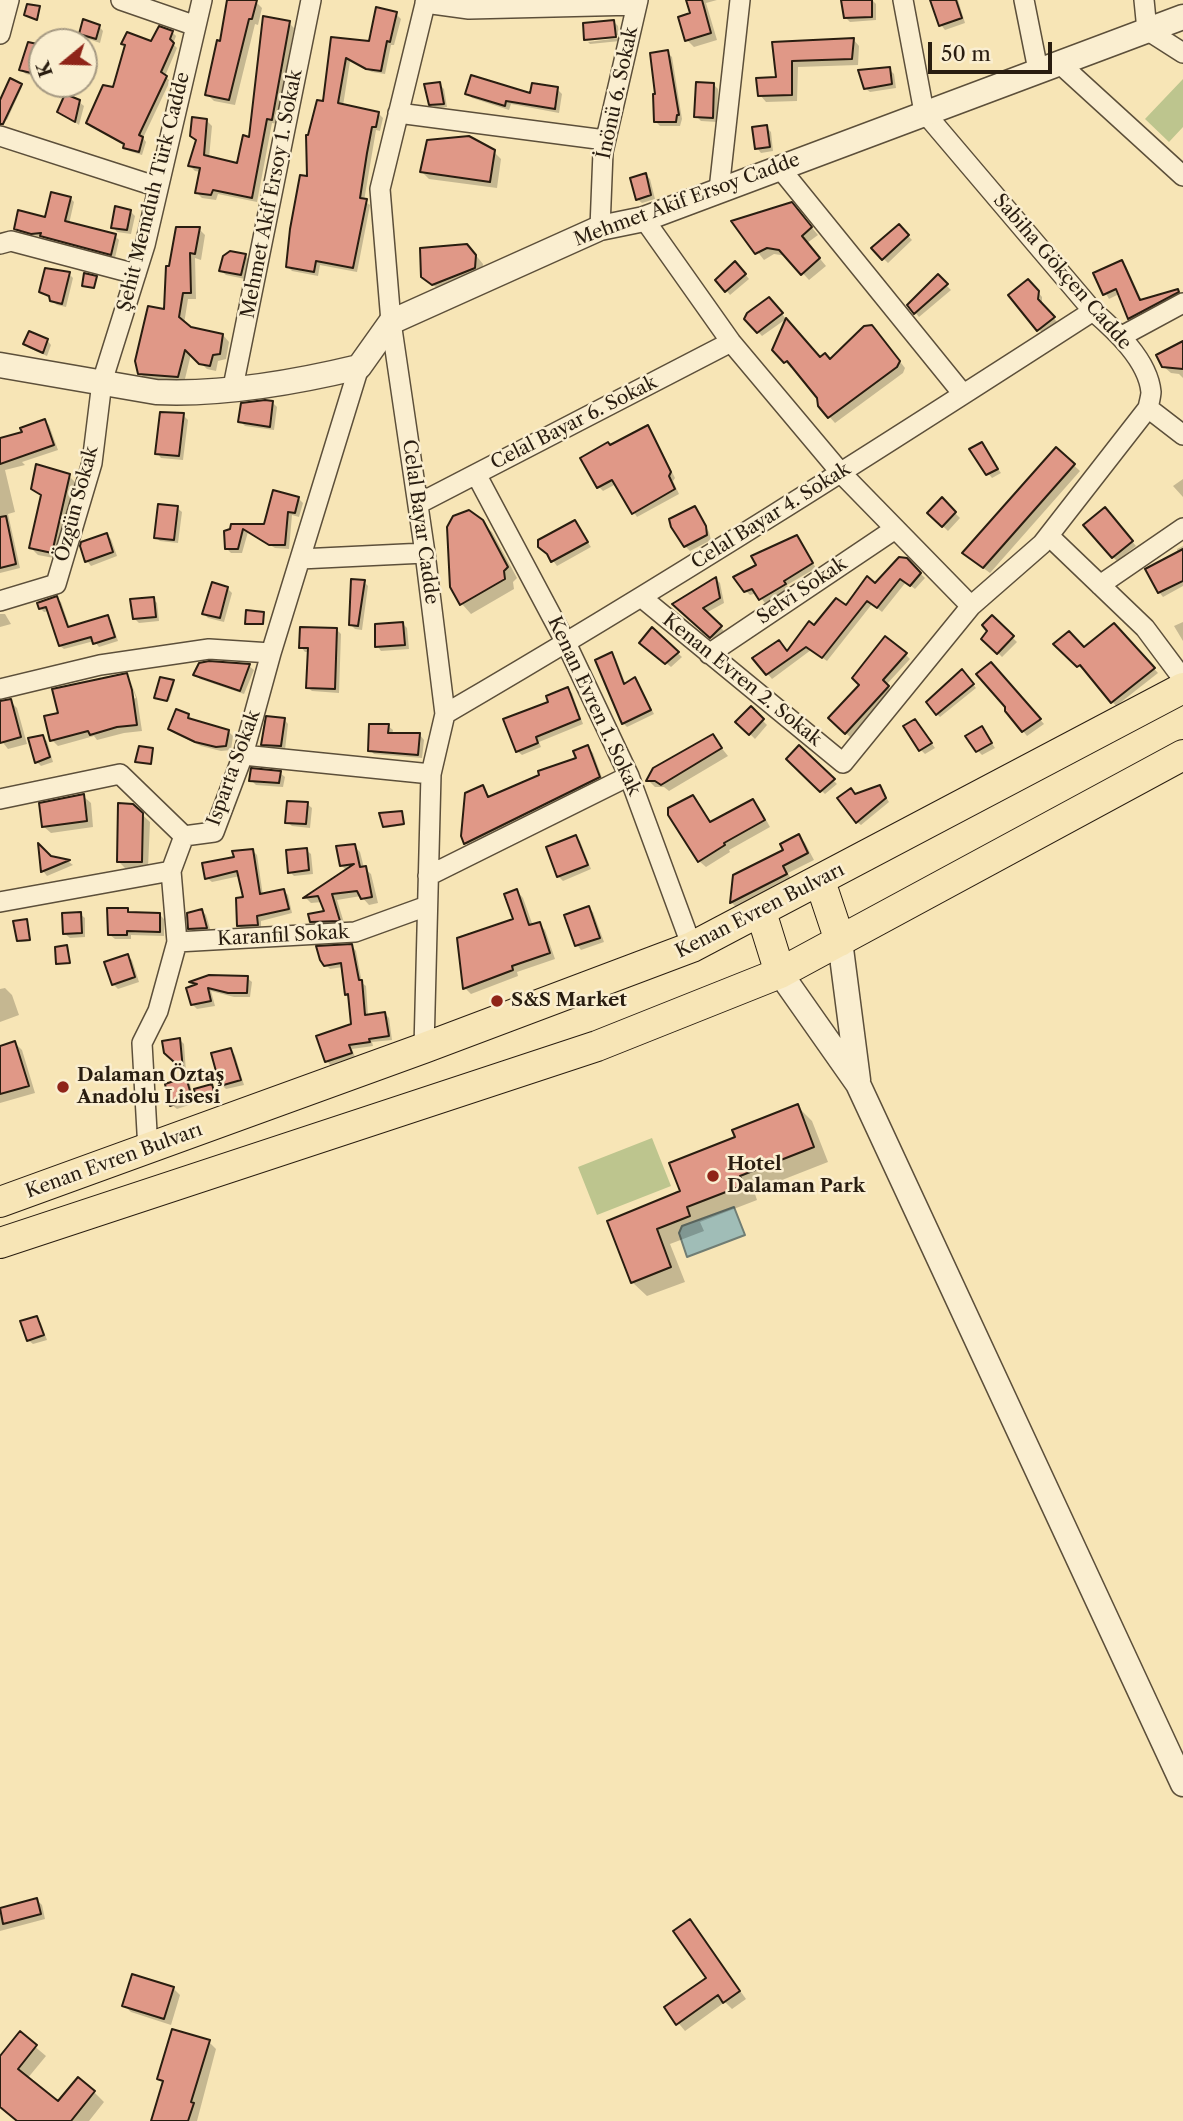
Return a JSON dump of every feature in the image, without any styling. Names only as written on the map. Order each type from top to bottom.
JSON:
[{"type":"main road","name":"Kenan Evren Bulvarı","points":[[0,1202],[148,1150],[692,947],[1183,688]]},
{"type":"main road","name":"Kenan Evren Bulvarı","points":[[0,1243],[597,1046],[780,973],[1183,755]]},
{"type":"main road","points":[[820,881],[840,941]]},
{"type":"main road","points":[[761,912],[780,973]]},
{"type":"street","points":[[0,34],[9,0]]},
{"type":"street","points":[[121,0],[196,26]]},
{"type":"street","name":"Şehit Memduh Türk Cadde","points":[[102,382],[158,187],[202,0]]},
{"type":"street","name":"Mehmet Akif Ersoy 1. Sokak","points":[[233,387],[312,0]]},
{"type":"street","points":[[719,190],[740,0]]},
{"type":"street","points":[[903,0],[924,112]]},
{"type":"street","points":[[1024,0],[1048,66],[1183,176]]},
{"type":"street","points":[[1144,0],[1147,30],[1183,53]]},
{"type":"street","points":[[425,2],[469,9],[637,2]]},
{"type":"street","name":"Celal Bayar Cadde","points":[[424,1048],[431,774],[445,714],[425,553],[391,322],[380,189],[425,2]]},
{"type":"street","name":"İnönü 6. Sokak","points":[[600,228],[603,152],[637,2]]},
{"type":"street","name":"Mehmet Akif Ersoy Cadde","points":[[391,322],[600,228],[644,219],[1183,17]]},
{"type":"street","name":"Sabiha Gökçen Cadde","points":[[924,112],[1093,311],[1122,336],[1142,367],[1151,391],[1148,408]]},
{"type":"street","points":[[398,113],[606,140]]},
{"type":"street","points":[[0,136],[158,187]]},
{"type":"street","points":[[779,167],[963,394]]},
{"type":"street","points":[[644,219],[731,342],[841,473],[971,606],[1042,544],[1148,408],[1183,435]]},
{"type":"street","points":[[0,244],[11,241],[135,274]]},
{"type":"street","points":[[1122,336],[1183,303]]},
{"type":"street","name":"Celal Bayar 4. Sokak","points":[[445,714],[566,643],[841,473],[1093,311]]},
{"type":"street","points":[[0,365],[156,392],[178,393],[304,380],[359,367],[391,322]]},
{"type":"street","name":"Celal Bayar 6. Sokak","points":[[418,504],[731,342]]},
{"type":"street","name":"Isparta Sokak","points":[[148,1150],[142,1043],[158,1010],[177,942],[171,871],[184,836],[214,832],[243,755],[271,653],[359,367]]},
{"type":"street","name":"Özgün Sokak","points":[[0,601],[55,583],[92,463],[102,382]]},
{"type":"street","name":"Kenan Evren 1. Sokak","points":[[476,474],[566,643],[629,776],[692,947]]},
{"type":"street","name":"Selvi Sokak","points":[[709,654],[895,528]]},
{"type":"street","points":[[1100,585],[1183,528]]},
{"type":"street","points":[[1049,536],[1145,628],[1183,679]]},
{"type":"street","points":[[300,559],[425,553]]},
{"type":"street","name":"Kenan Evren 2. Sokak","points":[[641,597],[843,763],[971,606]]},
{"type":"street","points":[[0,689],[100,665],[209,649],[271,653]]},
{"type":"street","points":[[243,755],[431,774]]},
{"type":"street","points":[[0,799],[120,774],[184,836]]},
{"type":"street","points":[[428,876],[629,776]]},
{"type":"street","points":[[0,902],[171,871]]},
{"type":"street","name":"Karanfil Sokak","points":[[177,942],[355,932],[427,906]]},
{"type":"street","points":[[840,941],[859,1084]]},
{"type":"street","points":[[780,973],[859,1084],[1183,1784]]},
{"type":"green space","points":[[1183,79],[1183,127],[1169,142],[1145,119]]},
{"type":"green space","points":[[652,1138],[671,1186],[597,1215],[578,1167]]},
{"type":"water","points":[[734,1207],[745,1235],[687,1257],[679,1233],[682,1226]]},
{"type":"building","points":[[227,0],[257,0],[252,19],[249,19],[229,100],[205,95],[217,40],[220,41]]},
{"type":"building","points":[[686,0],[702,0],[711,33],[685,41],[678,17],[690,13]]},
{"type":"building","points":[[841,0],[872,0],[872,17],[844,18]]},
{"type":"building","points":[[930,0],[956,0],[962,18],[939,26]]},
{"type":"building","points":[[27,4],[40,6],[37,20],[24,15]]},
{"type":"building","points":[[376,7],[397,12],[381,71],[366,69],[346,58],[338,103],[379,112],[376,127],[372,127],[367,153],[360,198],[367,199],[353,268],[316,261],[314,272],[286,267],[300,175],[307,176],[306,135],[317,100],[323,101],[331,37],[369,41]]},
{"type":"building","points":[[263,16],[290,21],[272,120],[267,119],[252,198],[213,190],[211,195],[195,193],[200,168],[188,166],[196,140],[190,136],[192,117],[207,119],[204,155],[237,163],[243,135],[249,137]]},
{"type":"building","points":[[83,19],[100,25],[98,32],[98,28],[81,28]]},
{"type":"building","points":[[614,20],[616,37],[584,40],[583,23]]},
{"type":"building","points":[[159,26],[173,31],[170,39],[174,43],[161,72],[167,76],[139,135],[143,137],[139,152],[123,148],[124,144],[86,123],[103,85],[113,87],[125,45],[121,44],[127,32],[151,41]]},
{"type":"building","points":[[854,38],[852,59],[792,61],[792,95],[758,96],[756,78],[776,77],[772,42]]},
{"type":"building","points":[[28,42],[28,72],[19,70]]},
{"type":"building","points":[[668,50],[679,115],[676,122],[654,122],[655,94],[650,53]]},
{"type":"building","points":[[890,67],[892,84],[864,89],[858,70]]},
{"type":"building","points":[[471,75],[530,93],[532,83],[558,87],[555,109],[506,101],[505,106],[465,94]]},
{"type":"building","points":[[10,78],[22,84],[3,124],[0,124],[0,100]]},
{"type":"building","points":[[440,82],[444,104],[429,105],[424,84]]},
{"type":"building","points":[[696,82],[714,83],[713,118],[694,117]]},
{"type":"building","points":[[63,98],[80,100],[75,122],[57,112]]},
{"type":"building","points":[[767,125],[770,147],[755,149],[752,127]]},
{"type":"building","points":[[469,136],[495,150],[490,182],[420,172],[427,140]]},
{"type":"building","points":[[646,173],[651,195],[636,200],[630,178]]},
{"type":"building","points":[[51,192],[71,197],[65,221],[116,234],[111,255],[40,236],[41,233],[31,234],[14,229],[18,210],[45,217]]},
{"type":"building","points":[[792,202],[812,227],[802,236],[820,258],[801,275],[779,250],[767,248],[755,254],[731,221]]},
{"type":"building","points":[[115,206],[131,210],[127,230],[111,228]]},
{"type":"building","points":[[899,224],[909,235],[882,260],[871,248]]},
{"type":"building","points":[[176,227],[200,227],[195,254],[190,253],[191,293],[183,293],[179,317],[191,327],[223,334],[220,354],[213,355],[210,366],[199,364],[185,350],[178,377],[138,374],[135,361],[148,306],[164,309],[166,266],[169,266]]},
{"type":"building","points":[[467,244],[476,255],[475,268],[432,285],[421,277],[420,248]]},
{"type":"building","points":[[230,251],[246,254],[241,275],[219,271],[223,256]]},
{"type":"building","points":[[1122,260],[1140,300],[1178,289],[1179,292],[1128,319],[1116,289],[1103,295],[1093,273]]},
{"type":"building","points":[[735,261],[746,274],[725,292],[715,280]]},
{"type":"building","points":[[45,268],[70,272],[62,304],[50,301],[49,296],[39,292]]},
{"type":"building","points":[[84,273],[97,276],[94,288],[82,286]]},
{"type":"building","points":[[938,274],[948,284],[914,314],[907,305]]},
{"type":"building","points":[[1028,279],[1039,291],[1038,299],[1055,317],[1037,331],[1008,295]]},
{"type":"building","points":[[769,297],[783,313],[757,333],[744,319],[747,313]]},
{"type":"building","points":[[786,318],[820,357],[825,353],[830,359],[864,326],[872,325],[900,361],[897,367],[828,418],[818,406],[817,398],[787,361],[784,363],[772,350]]},
{"type":"building","points":[[29,331],[48,339],[43,353],[23,344]]},
{"type":"building","points":[[1183,341],[1183,369],[1162,367],[1156,355]]},
{"type":"building","points":[[273,401],[270,427],[238,422],[241,403]]},
{"type":"building","points":[[160,412],[184,413],[179,456],[155,454]]},
{"type":"building","points":[[45,419],[54,445],[0,464],[0,438],[22,432],[20,428]]},
{"type":"building","points":[[648,425],[671,472],[669,476],[675,489],[632,514],[612,480],[597,488],[580,458],[608,442],[610,445]]},
{"type":"building","points":[[982,442],[998,469],[986,475],[969,449]]},
{"type":"building","points":[[1056,447],[1075,464],[983,568],[962,553]]},
{"type":"building","points":[[36,464],[70,474],[52,553],[29,548],[41,495],[31,489]]},
{"type":"building","points":[[273,490],[299,497],[295,513],[288,512],[285,545],[269,545],[243,529],[238,549],[225,549],[224,531],[230,529],[231,524],[264,524]]},
{"type":"building","points":[[942,497],[956,512],[942,527],[927,513]]},
{"type":"building","points":[[158,504],[178,506],[174,540],[154,538]]},
{"type":"building","points":[[695,506],[706,526],[707,535],[684,547],[669,519]]},
{"type":"building","points":[[1105,507],[1133,541],[1112,558],[1083,525]]},
{"type":"building","points":[[469,510],[483,520],[508,567],[504,571],[505,579],[460,605],[450,587],[447,527],[453,516]]},
{"type":"building","points":[[6,516],[16,564],[0,568],[0,517]]},
{"type":"building","points":[[575,520],[588,542],[551,562],[547,554],[538,547],[538,540]]},
{"type":"building","points":[[107,533],[113,552],[85,562],[81,542]]},
{"type":"building","points":[[797,535],[813,563],[759,600],[752,589],[744,592],[733,577],[756,565],[751,556]]},
{"type":"building","points":[[1183,549],[1183,581],[1158,593],[1145,569]]},
{"type":"building","points":[[899,557],[907,558],[921,573],[910,586],[900,579],[877,608],[867,601],[822,658],[806,647],[766,675],[752,658],[779,640],[787,651],[809,621],[814,625],[836,598],[846,605],[867,576],[875,583]]},
{"type":"building","points":[[716,577],[720,598],[703,608],[722,626],[710,638],[672,604]]},
{"type":"building","points":[[351,579],[365,580],[358,626],[349,625]]},
{"type":"building","points":[[212,582],[228,587],[220,618],[202,614]]},
{"type":"building","points":[[57,596],[68,627],[108,615],[115,637],[93,644],[91,637],[59,646],[46,607],[39,609],[37,603]]},
{"type":"building","points":[[154,597],[156,617],[133,619],[130,599]]},
{"type":"building","points":[[246,610],[264,612],[263,624],[245,624]]},
{"type":"building","points":[[992,615],[1014,636],[997,654],[981,639],[987,631],[982,625]]},
{"type":"building","points":[[403,622],[405,645],[375,647],[375,624]]},
{"type":"building","points":[[1114,623],[1155,668],[1111,703],[1080,665],[1077,667],[1053,644],[1069,631],[1084,647]]},
{"type":"building","points":[[300,627],[337,628],[335,689],[306,688],[308,648],[299,648]]},
{"type":"building","points":[[652,627],[679,652],[665,664],[639,643]]},
{"type":"building","points":[[885,636],[907,653],[883,680],[889,686],[845,734],[828,718],[859,685],[852,678]]},
{"type":"building","points":[[612,652],[624,684],[635,677],[651,710],[622,724],[595,660]]},
{"type":"building","points":[[209,661],[250,664],[240,691],[193,675],[199,663]]},
{"type":"building","points":[[991,662],[1041,719],[1022,732],[1005,711],[1005,707],[976,674]]},
{"type":"building","points":[[962,669],[974,684],[936,715],[926,702]]},
{"type":"building","points":[[127,673],[137,725],[117,727],[90,735],[88,731],[50,741],[44,716],[58,713],[52,689]]},
{"type":"building","points":[[160,677],[174,680],[167,701],[154,698]]},
{"type":"building","points":[[568,687],[580,719],[536,737],[538,743],[516,752],[503,719],[548,702],[546,696]]},
{"type":"building","points":[[11,699],[21,737],[0,743],[0,701]]},
{"type":"building","points":[[751,706],[764,719],[749,735],[735,722]]},
{"type":"building","points":[[176,709],[189,714],[188,718],[229,730],[226,746],[216,747],[195,742],[168,729]]},
{"type":"building","points":[[266,716],[285,718],[281,746],[261,745]]},
{"type":"building","points":[[915,719],[932,743],[919,751],[903,726]]},
{"type":"building","points":[[369,724],[389,724],[388,733],[420,733],[418,755],[368,751]]},
{"type":"building","points":[[982,726],[992,743],[976,752],[965,736]]},
{"type":"building","points":[[713,734],[722,748],[661,785],[655,781],[646,781],[653,768]]},
{"type":"building","points":[[43,735],[50,757],[35,763],[28,738]]},
{"type":"building","points":[[588,745],[600,777],[464,844],[461,836],[465,793],[483,785],[488,797],[539,775],[538,771],[576,758],[573,751]]},
{"type":"building","points":[[799,745],[835,779],[820,792],[786,759]]},
{"type":"building","points":[[139,746],[153,748],[151,764],[135,762]]},
{"type":"building","points":[[251,768],[281,771],[279,783],[249,781]]},
{"type":"building","points":[[880,785],[886,798],[856,823],[837,798],[851,788],[855,794]]},
{"type":"building","points":[[84,794],[87,821],[42,827],[39,803]]},
{"type":"building","points":[[693,795],[710,822],[753,799],[765,820],[724,843],[725,845],[698,862],[668,815],[668,808]]},
{"type":"building","points":[[287,801],[308,802],[306,824],[285,823]]},
{"type":"building","points":[[118,803],[133,804],[143,813],[142,862],[117,862]]},
{"type":"building","points":[[402,811],[404,824],[383,827],[379,813]]},
{"type":"building","points":[[799,834],[808,853],[783,866],[787,874],[730,903],[733,875],[783,850],[780,844]]},
{"type":"building","points":[[576,835],[588,865],[557,877],[546,847]]},
{"type":"building","points":[[38,843],[51,856],[70,860],[41,872]]},
{"type":"building","points":[[355,844],[360,867],[366,866],[372,897],[361,899],[357,891],[332,894],[340,921],[310,922],[308,914],[324,911],[318,896],[303,898],[354,864],[340,866],[336,846]]},
{"type":"building","points":[[307,848],[309,870],[288,873],[286,850]]},
{"type":"building","points":[[253,849],[260,894],[284,889],[289,909],[257,916],[258,925],[237,926],[236,898],[243,897],[237,871],[205,879],[202,863],[234,857],[232,851]]},
{"type":"building","points":[[517,889],[529,925],[540,922],[550,953],[512,966],[513,970],[463,989],[457,938],[513,919],[504,894]]},
{"type":"building","points":[[589,906],[600,938],[575,946],[564,915]]},
{"type":"building","points":[[107,908],[160,913],[160,932],[127,931],[127,935],[108,935]]},
{"type":"building","points":[[202,909],[207,928],[188,929],[187,913]]},
{"type":"building","points":[[81,912],[82,933],[63,934],[62,913]]},
{"type":"building","points":[[27,919],[30,940],[17,941],[13,921]]},
{"type":"building","points":[[352,944],[359,980],[362,980],[365,1015],[385,1012],[389,1036],[349,1045],[352,1053],[325,1062],[316,1036],[351,1024],[341,963],[324,966],[316,946]]},
{"type":"building","points":[[67,945],[70,963],[56,964],[55,947]]},
{"type":"building","points":[[128,954],[135,977],[112,985],[104,962]]},
{"type":"building","points":[[209,975],[248,976],[247,993],[228,993],[208,988],[211,1001],[191,1005],[186,988],[197,984],[189,982]]},
{"type":"building","points":[[180,1038],[183,1070],[164,1053],[162,1041]]},
{"type":"building","points":[[15,1041],[29,1086],[0,1094],[0,1046]]},
{"type":"building","points":[[231,1048],[241,1080],[220,1086],[211,1053]]},
{"type":"building","points":[[186,1077],[192,1098],[170,1106],[165,1084]]},
{"type":"building","points":[[212,1084],[216,1099],[198,1104],[194,1089]]},
{"type":"building","points":[[798,1104],[814,1147],[740,1176],[744,1185],[687,1207],[690,1216],[657,1229],[671,1267],[631,1283],[607,1221],[680,1191],[669,1163],[735,1137],[732,1130]]},
{"type":"building","points":[[37,1316],[44,1335],[27,1341],[20,1321]]},
{"type":"building","points":[[37,1898],[41,1914],[3,1924],[0,1908]]},
{"type":"building","points":[[690,1919],[740,1991],[723,2003],[718,1995],[676,2025],[664,2007],[706,1978],[673,1931]]},
{"type":"building","points":[[132,1974],[174,1987],[164,2019],[122,2006]]},
{"type":"building","points":[[172,2029],[210,2040],[188,2121],[151,2121],[163,2081],[157,2079]]},
{"type":"building","points":[[20,2031],[37,2045],[18,2069],[58,2101],[78,2077],[95,2091],[71,2121],[17,2121],[0,2107],[0,2056]]},
{"type":"place","name":"S&S Market","points":[[497,1001]]},
{"type":"place","name":"Dalaman Öztaş Anadolu Lisesi","points":[[63,1087]]},
{"type":"place","name":"Hotel Dalaman Park","points":[[713,1176]]}]
